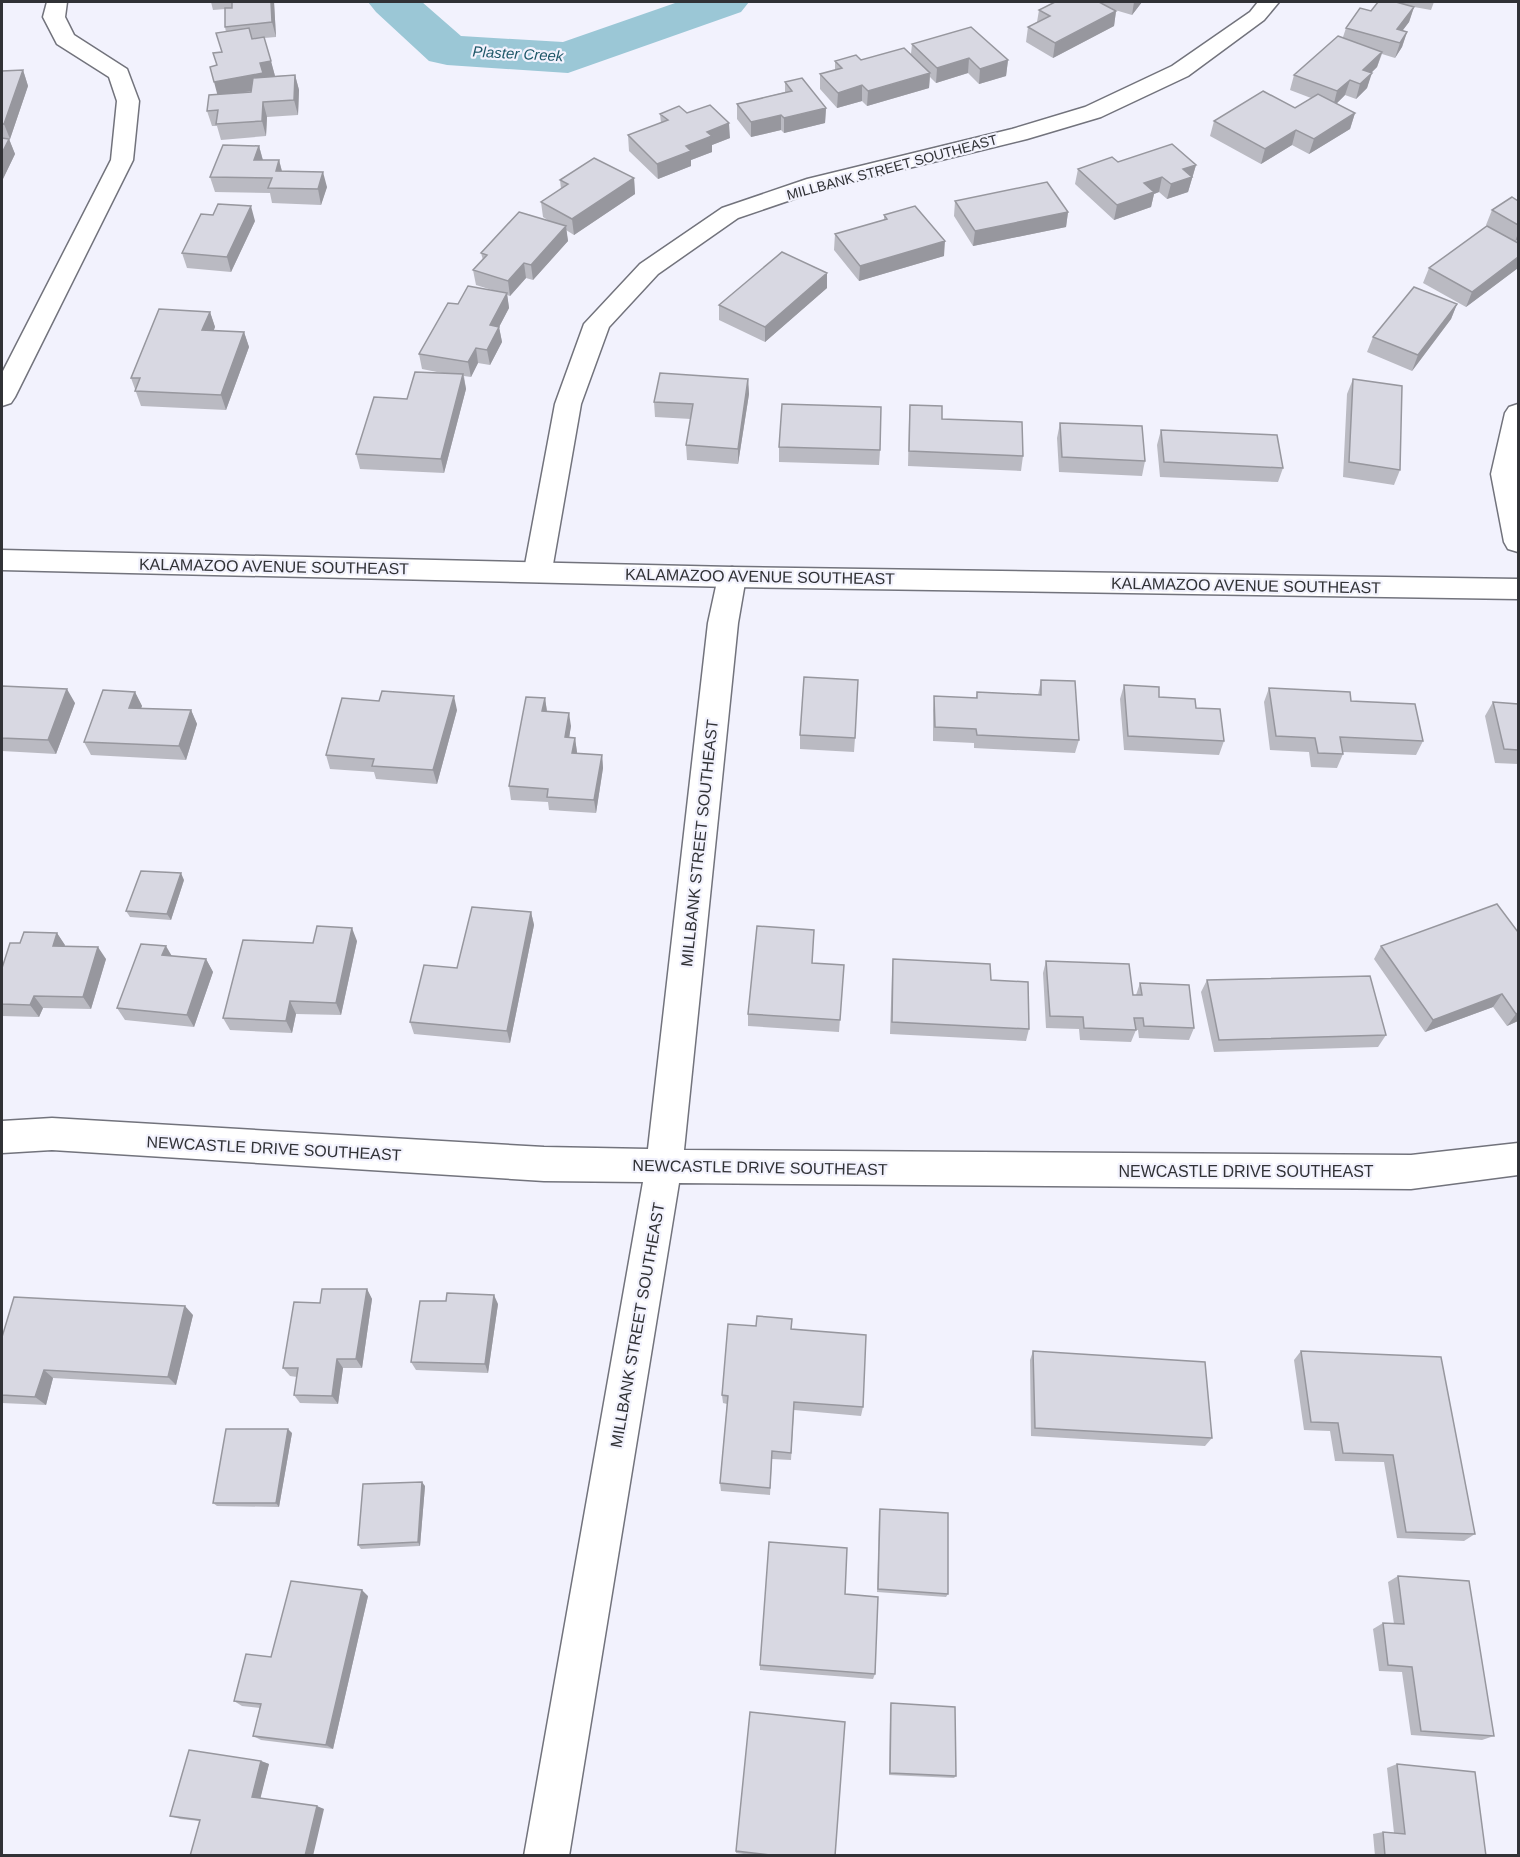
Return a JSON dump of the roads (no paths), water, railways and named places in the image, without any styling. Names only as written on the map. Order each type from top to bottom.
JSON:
[{"type":"street","points":[[2,397],[122,160],[128,101],[119,74],[65,39],[54,18],[57,2]]},
{"type":"street","name":"MILLBANK STREET SOUTHEAST","points":[[538,570],[567,404],[597,324],[649,269],[730,213],[815,184],[1019,134],[1093,112],[1180,71],[1257,16],[1269,2]]},
{"type":"street","points":[[1518,413],[1505,474],[1518,542]]},
{"type":"street","name":"KALAMAZOO AVENUE SOUTHEAST","points":[[2,560],[295,568],[538,570],[732,577],[1518,589]]},
{"type":"street","name":"MILLBANK STREET SOUTHEAST","points":[[546,1856],[664,1166],[723,623],[732,577]]},
{"type":"street","name":"NEWCASTLE DRIVE SOUTHEAST","points":[[2,1137],[52,1134],[544,1164],[664,1166],[1411,1172],[1518,1159]]},
{"type":"waterway","name":"Plaster Creek","points":[[393,2],[447,50],[568,58],[724,2]]}]
